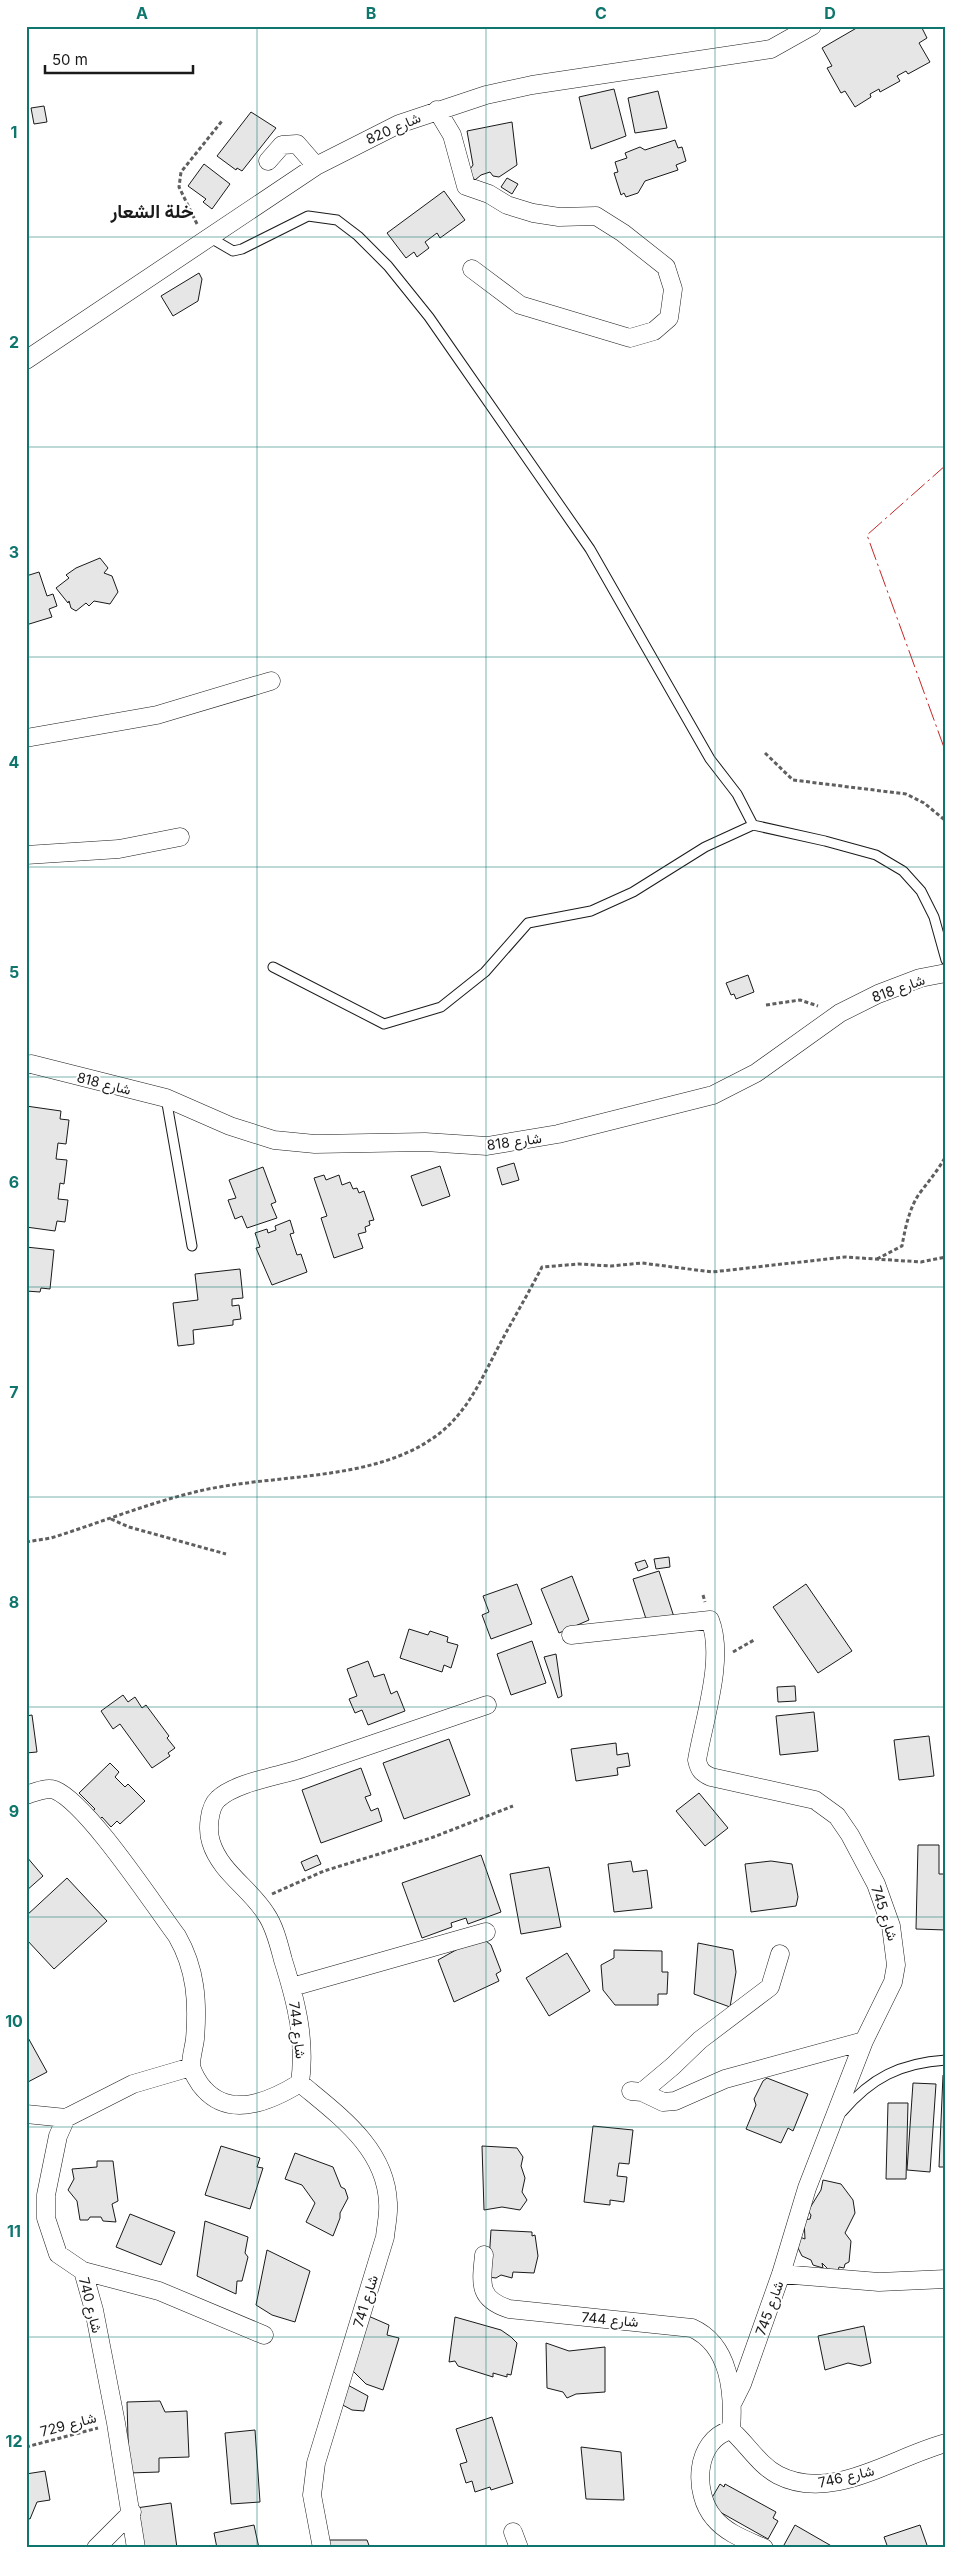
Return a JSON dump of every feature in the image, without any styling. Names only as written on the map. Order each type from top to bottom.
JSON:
[{"type":"street","name":"شارع 820","points":[[26,360],[316,166],[399,124],[437,110],[532,85],[771,49],[812,26]]},
{"type":"street","points":[[437,110],[452,134],[466,186],[532,214],[559,217],[596,216],[623,233],[666,267],[673,289],[669,318],[654,332],[630,338],[520,305],[472,269]]},
{"type":"street","points":[[268,161],[282,145],[297,144],[316,166]]},
{"type":"street","points":[[27,735],[156,715],[271,681]]},
{"type":"street","points":[[26,855],[119,849],[180,837]]},
{"type":"street","name":"شارع 818","points":[[26,1065],[31,1064],[166,1098],[230,1126],[274,1140],[315,1144],[425,1142],[487,1146],[558,1134],[713,1095],[756,1073],[840,1013],[878,994],[920,978],[946,973]]},
{"type":"street","name":"شارع 745","points":[[571,1635],[710,1620],[715,1631],[717,1660],[697,1760],[702,1773],[710,1777],[815,1800],[837,1816],[850,1835],[884,1902],[895,1945],[896,1965],[889,1994],[864,2041],[830,2126],[789,2241],[781,2274],[742,2384],[733,2402]]},
{"type":"street","name":"شارع 744","points":[[300,2082],[303,2061],[299,2016],[279,1945],[266,1914],[221,1863],[210,1841],[211,1816],[218,1799],[235,1788],[303,1768],[487,1705]]},
{"type":"street","points":[[26,1795],[41,1790],[54,1790],[70,1800],[98,1829],[177,1936],[188,1954],[195,1982],[196,2022],[191,2067],[201,2086],[211,2097],[222,2103],[238,2106],[256,2104],[278,2096],[300,2082]]},
{"type":"street","points":[[292,1987],[486,1932]]},
{"type":"street","points":[[780,1954],[770,1987],[700,2040],[674,2066],[637,2092],[663,2102],[675,2101],[725,2079],[864,2041]]},
{"type":"street","points":[[26,2114],[66,2118],[132,2084],[191,2067]]},
{"type":"street","name":"شارع 741","points":[[300,2082],[340,2117],[369,2147],[380,2167],[388,2202],[385,2237],[316,2463],[312,2495],[322,2548]]},
{"type":"street","name":"شارع 740","points":[[66,2118],[58,2136],[46,2195],[46,2218],[58,2254],[83,2271],[94,2310],[132,2512],[136,2548]]},
{"type":"street","name":"شارع 744","points":[[484,2255],[483,2283],[486,2295],[492,2304],[509,2309],[692,2328],[702,2333],[718,2350],[723,2360],[733,2402]]},
{"type":"street","points":[[83,2271],[159,2291],[264,2335]]},
{"type":"street","points":[[781,2274],[879,2282],[946,2280]]},
{"type":"street","points":[[733,2402],[731,2430],[717,2436],[708,2449],[700,2468],[700,2488],[705,2505],[714,2518],[736,2536],[764,2548]]},
{"type":"street","name":"شارع 746","points":[[731,2430],[776,2474],[797,2483],[822,2484],[850,2478],[946,2443]]},
{"type":"street","points":[[96,2548],[132,2512]]},
{"type":"lane","points":[[206,239],[233,251],[242,249],[308,216],[337,220],[358,236],[388,266],[430,317],[590,549],[710,759],[737,794],[753,825]]},
{"type":"lane","points":[[273,967],[384,1024],[412,1017],[441,1007],[485,972],[528,923],[599,907],[633,892],[705,847],[753,825],[825,840],[876,855],[903,871],[921,891],[934,917],[946,960]]},
{"type":"lane","points":[[166,1098],[173,1147],[192,1246]]},
{"type":"lane","points":[[830,2126],[858,2093],[885,2074],[906,2066],[946,2060]]},
{"type":"path","points":[[206,239],[179,187],[181,172],[222,121]]},
{"type":"path","points":[[766,753],[793,780],[906,794],[924,803],[946,821]]},
{"type":"path","points":[[766,1005],[800,1000],[840,1013]]},
{"type":"path","points":[[876,1259],[902,1246],[905,1228],[918,1196],[936,1175],[946,1156]]},
{"type":"path","points":[[26,1542],[51,1538],[194,1492],[252,1480],[329,1474],[378,1463],[411,1451],[437,1436],[466,1408],[542,1267],[579,1264],[611,1266],[642,1263],[712,1272],[846,1257],[921,1262],[946,1257]]},
{"type":"path","points":[[110,1519],[129,1527],[226,1554]]},
{"type":"path","points":[[717,1660],[754,1640]]},
{"type":"path","points":[[256,1902],[324,1871],[431,1838],[513,1806]]},
{"type":"path","name":"شارع 729","points":[[26,2447],[116,2423]]},
{"type":"building","points":[[860,26],[921,26],[927,38],[919,43],[930,62],[908,74],[906,71],[897,76],[900,81],[880,92],[879,89],[870,94],[871,97],[855,107],[845,91],[841,93],[827,68],[832,66],[822,48]]},
{"type":"building","points":[[614,89],[626,136],[591,149],[579,97]]},
{"type":"building","points":[[658,91],[667,128],[635,133],[628,98]]},
{"type":"building","points":[[44,106],[47,122],[34,124],[31,108]]},
{"type":"building","points":[[251,112],[276,128],[242,171],[237,168],[236,170],[217,156]]},
{"type":"building","points":[[512,122],[517,165],[499,177],[493,176],[490,172],[481,175],[475,180],[468,172],[473,165],[467,131]]},
{"type":"building","points":[[675,140],[678,148],[682,147],[686,161],[676,165],[678,170],[645,181],[638,193],[626,197],[624,193],[621,195],[614,173],[618,172],[615,162],[627,158],[625,153],[640,147],[645,150]]},
{"type":"building","points":[[204,164],[230,184],[212,209],[203,202],[206,199],[188,186]]},
{"type":"building","points":[[507,178],[518,184],[512,194],[501,187]]},
{"type":"building","points":[[444,191],[465,220],[440,238],[437,233],[425,242],[429,248],[417,257],[414,252],[406,258],[387,233]]},
{"type":"building","points":[[199,273],[202,279],[198,301],[173,316],[161,296]]},
{"type":"building","points":[[100,558],[108,568],[104,573],[112,576],[118,592],[110,604],[94,601],[89,606],[86,603],[76,611],[71,608],[69,601],[68,603],[56,588],[69,578],[66,575],[76,568]]},
{"type":"building","points":[[39,572],[47,596],[53,594],[57,606],[49,609],[52,617],[26,625],[26,576]]},
{"type":"building","points":[[748,975],[754,992],[736,999],[734,994],[731,995],[726,983]]},
{"type":"building","points":[[26,1106],[61,1111],[60,1119],[69,1120],[66,1144],[58,1143],[56,1159],[67,1160],[64,1184],[60,1183],[58,1199],[68,1200],[65,1222],[57,1221],[55,1231],[26,1227]]},
{"type":"building","points":[[514,1163],[519,1180],[502,1185],[497,1168]]},
{"type":"building","points":[[440,1166],[450,1196],[422,1206],[411,1176]]},
{"type":"building","points":[[263,1167],[276,1202],[271,1204],[277,1218],[247,1228],[242,1216],[235,1219],[228,1200],[236,1198],[229,1180]]},
{"type":"building","points":[[324,1175],[326,1180],[339,1175],[342,1185],[350,1182],[353,1189],[357,1188],[359,1193],[364,1191],[374,1220],[369,1221],[370,1225],[365,1227],[366,1232],[358,1234],[363,1248],[334,1258],[321,1218],[327,1216],[314,1178]]},
{"type":"building","points":[[290,1220],[294,1233],[290,1234],[297,1255],[301,1254],[307,1272],[272,1285],[256,1248],[260,1247],[255,1233],[267,1229],[268,1233],[276,1230],[275,1226]]},
{"type":"building","points":[[26,1247],[54,1250],[50,1289],[41,1288],[40,1292],[26,1291]]},
{"type":"building","points":[[240,1269],[243,1298],[232,1299],[232,1306],[239,1305],[241,1319],[233,1320],[233,1325],[193,1330],[194,1344],[178,1346],[173,1303],[198,1300],[195,1274]]},
{"type":"building","points":[[669,1557],[670,1567],[656,1569],[654,1559]]},
{"type":"building","points":[[645,1560],[648,1567],[638,1571],[635,1563]]},
{"type":"building","points":[[659,1571],[674,1617],[648,1625],[633,1579]]},
{"type":"building","points":[[572,1576],[589,1620],[559,1633],[541,1589]]},
{"type":"building","points":[[517,1584],[532,1624],[491,1639],[482,1615],[489,1612],[483,1596]]},
{"type":"building","points":[[806,1584],[852,1651],[818,1673],[773,1607]]},
{"type":"building","points":[[409,1629],[428,1635],[430,1631],[448,1637],[447,1642],[458,1645],[451,1668],[444,1665],[442,1672],[400,1658]]},
{"type":"building","points":[[532,1641],[546,1683],[511,1695],[497,1654]]},
{"type":"building","points":[[556,1654],[562,1696],[558,1698],[544,1657]]},
{"type":"building","points":[[368,1661],[374,1677],[384,1674],[391,1694],[397,1691],[405,1711],[368,1725],[362,1710],[355,1713],[349,1699],[357,1696],[347,1669]]},
{"type":"building","points":[[795,1686],[796,1701],[778,1702],[777,1687]]},
{"type":"building","points":[[123,1695],[128,1702],[135,1697],[142,1708],[146,1705],[169,1736],[167,1738],[175,1748],[168,1753],[170,1756],[152,1768],[120,1724],[113,1729],[101,1711]]},
{"type":"building","points":[[814,1712],[818,1751],[780,1755],[776,1716]]},
{"type":"building","points":[[32,1715],[37,1752],[26,1753],[26,1716]]},
{"type":"building","points":[[929,1736],[934,1776],[899,1780],[894,1740]]},
{"type":"building","points":[[449,1739],[470,1795],[404,1819],[383,1763]]},
{"type":"building","points":[[616,1743],[617,1755],[628,1753],[630,1766],[617,1768],[618,1775],[576,1781],[571,1749]]},
{"type":"building","points":[[110,1763],[119,1772],[115,1777],[125,1787],[128,1784],[145,1801],[120,1824],[117,1821],[111,1827],[102,1817],[98,1821],[90,1813],[95,1809],[79,1793]]},
{"type":"building","points":[[361,1768],[371,1795],[365,1797],[371,1811],[378,1808],[382,1821],[321,1843],[302,1790]]},
{"type":"building","points":[[699,1793],[728,1828],[705,1846],[676,1811]]},
{"type":"building","points":[[918,1845],[939,1845],[939,1874],[946,1874],[946,1930],[916,1929]]},
{"type":"building","points":[[317,1855],[321,1864],[305,1871],[301,1862]]},
{"type":"building","points":[[481,1855],[501,1912],[468,1924],[466,1918],[451,1923],[452,1927],[422,1938],[402,1883]]},
{"type":"building","points":[[26,1856],[43,1876],[26,1891]]},
{"type":"building","points":[[631,1861],[633,1872],[647,1870],[652,1908],[614,1912],[608,1864]]},
{"type":"building","points":[[771,1861],[792,1864],[798,1897],[796,1906],[751,1912],[745,1864]]},
{"type":"building","points":[[549,1867],[561,1927],[521,1934],[510,1874]]},
{"type":"building","points":[[67,1878],[107,1921],[54,1969],[26,1939],[26,1916]]},
{"type":"building","points":[[474,1940],[486,1941],[491,1945],[501,1971],[496,1974],[499,1981],[454,2002],[438,1960]]},
{"type":"building","points":[[698,1943],[733,1950],[736,1972],[730,2007],[694,1994]]},
{"type":"building","points":[[614,1950],[662,1951],[662,1972],[668,1972],[667,1994],[658,1994],[658,2005],[615,2005],[603,1990],[601,1965],[614,1958]]},
{"type":"building","points":[[567,1953],[590,1991],[549,2016],[526,1978]]},
{"type":"building","points":[[26,2034],[47,2072],[26,2083]]},
{"type":"building","points":[[943,2075],[946,2075],[946,2167],[939,2167]]},
{"type":"building","points":[[767,2078],[808,2094],[793,2131],[788,2128],[781,2143],[746,2129],[756,2105],[754,2099],[763,2081]]},
{"type":"building","points":[[913,2083],[936,2084],[930,2172],[907,2170]]},
{"type":"building","points":[[888,2103],[908,2103],[906,2179],[886,2179]]},
{"type":"building","points":[[593,2126],[633,2130],[629,2164],[619,2163],[617,2176],[627,2177],[624,2202],[610,2200],[610,2205],[584,2202]]},
{"type":"building","points":[[221,2146],[260,2158],[257,2167],[263,2168],[250,2209],[205,2195]]},
{"type":"building","points":[[482,2146],[517,2148],[523,2157],[521,2166],[525,2178],[522,2192],[527,2200],[520,2210],[502,2207],[484,2210]]},
{"type":"building","points":[[295,2153],[333,2167],[341,2187],[345,2189],[348,2198],[340,2213],[333,2236],[306,2222],[315,2203],[302,2185],[285,2179]]},
{"type":"building","points":[[97,2161],[113,2161],[118,2201],[112,2204],[116,2222],[103,2221],[101,2217],[90,2217],[88,2220],[80,2220],[77,2201],[68,2190],[74,2179],[72,2169],[97,2167]]},
{"type":"building","points":[[823,2180],[841,2184],[853,2200],[855,2213],[845,2233],[851,2241],[849,2262],[845,2264],[844,2268],[839,2267],[838,2271],[828,2269],[822,2263],[823,2268],[813,2265],[811,2260],[802,2256],[798,2248],[800,2237],[805,2239],[804,2220],[810,2219],[811,2215],[808,2211],[821,2190]]},
{"type":"building","points":[[130,2214],[175,2232],[161,2265],[116,2247]]},
{"type":"building","points":[[205,2221],[248,2237],[245,2253],[248,2257],[242,2281],[237,2281],[236,2294],[197,2276]]},
{"type":"building","points":[[491,2230],[532,2232],[532,2236],[535,2235],[538,2256],[534,2273],[513,2272],[512,2278],[501,2275],[496,2278],[488,2277]]},
{"type":"building","points":[[267,2250],[310,2271],[295,2322],[272,2315],[256,2305]]},
{"type":"building","points":[[366,2315],[389,2325],[387,2335],[399,2338],[383,2390],[366,2384],[349,2367]]},
{"type":"building","points":[[455,2317],[501,2330],[517,2343],[511,2375],[507,2374],[507,2377],[493,2373],[493,2377],[458,2366],[455,2361],[449,2362]]},
{"type":"building","points":[[864,2326],[871,2363],[861,2366],[848,2363],[825,2370],[818,2336]]},
{"type":"building","points":[[546,2343],[569,2351],[605,2347],[605,2392],[576,2394],[567,2398],[563,2392],[547,2388]]},
{"type":"building","points":[[344,2383],[368,2396],[364,2411],[352,2410],[339,2403]]},
{"type":"building","points":[[160,2401],[165,2412],[187,2411],[189,2457],[159,2458],[159,2472],[129,2473],[127,2402]]},
{"type":"building","points":[[492,2417],[513,2483],[491,2490],[490,2487],[475,2492],[472,2481],[466,2483],[460,2464],[467,2462],[456,2429]]},
{"type":"building","points":[[255,2430],[260,2502],[231,2504],[225,2433]]},
{"type":"building","points":[[581,2447],[621,2452],[624,2500],[586,2499]]},
{"type":"building","points":[[45,2471],[50,2500],[37,2502],[30,2519],[26,2518],[26,2474]]},
{"type":"building","points":[[720,2484],[724,2487],[725,2484],[776,2512],[773,2518],[778,2521],[768,2539],[711,2507],[710,2501]]},
{"type":"building","points":[[171,2503],[177,2548],[141,2548],[136,2508]]},
{"type":"building","points":[[254,2525],[259,2548],[217,2548],[214,2533]]},
{"type":"building","points":[[795,2525],[835,2548],[787,2548],[784,2545]]},
{"type":"building","points":[[920,2525],[928,2548],[888,2548],[884,2537]]},
{"type":"building","points":[[327,2540],[367,2540],[370,2548],[330,2548]]},
{"type":"power","points":[[946,465],[867,535],[946,753]]},
{"type":"district","name":"خلة الشعار","points":[[152,211]]}]
